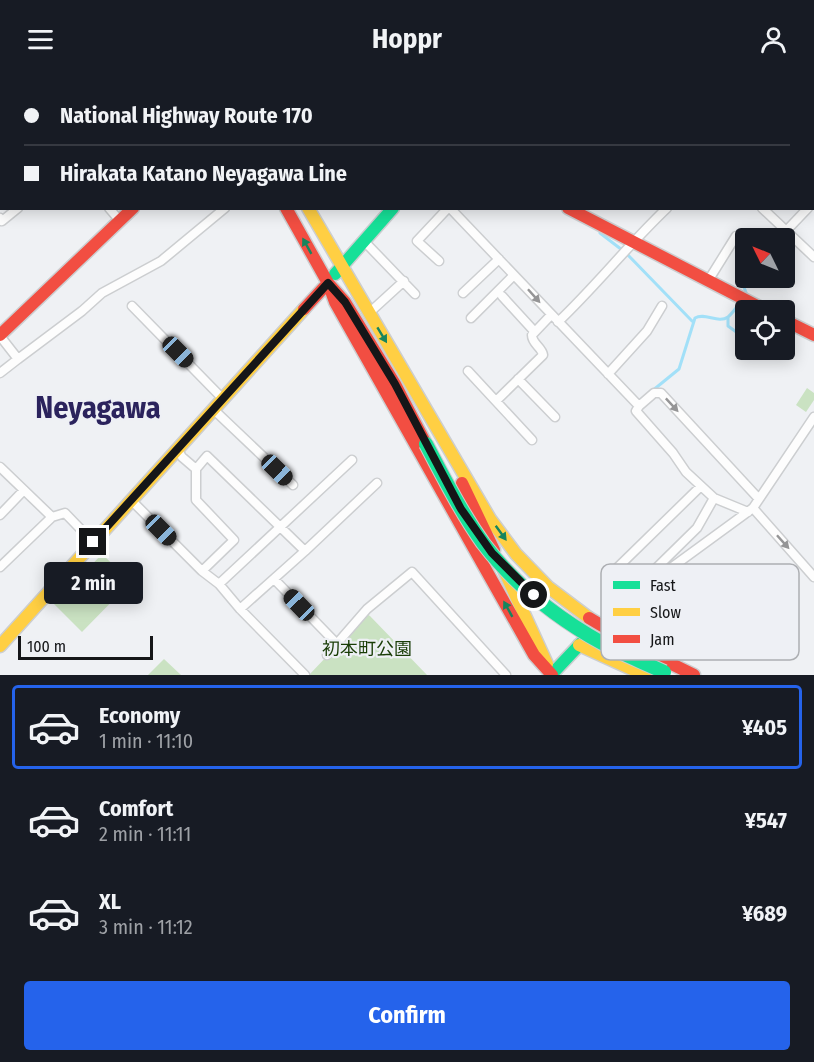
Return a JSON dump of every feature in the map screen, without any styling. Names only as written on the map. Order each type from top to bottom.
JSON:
[{"type":"main road","points":[[0,335],[131,210]]},
{"type":"main road","points":[[287,210],[328,283],[335,302],[534,655],[552,675]]},
{"type":"main road","points":[[310,210],[341,267],[490,519],[516,554],[548,587],[599,625],[552,675]]},
{"type":"main road","points":[[0,646],[391,210]]},
{"type":"main road","points":[[572,210],[745,300]]},
{"type":"main road","points":[[328,283],[345,302],[395,384],[461,509],[492,553],[522,584],[601,643]]},
{"type":"main road","points":[[795,326],[814,336]]},
{"type":"main road","points":[[447,448],[552,675]]},
{"type":"main road","points":[[579,645],[601,655]]},
{"type":"main road","points":[[612,660],[645,675]]},
{"type":"main road","points":[[639,660],[668,673]]},
{"type":"main road","points":[[663,660],[694,675]]},
{"type":"street","points":[[0,218],[2,221],[16,210]]},
{"type":"street","points":[[111,210],[120,221]]},
{"type":"street","points":[[0,373],[82,311],[102,292],[161,261],[223,210]]},
{"type":"street","points":[[439,261],[417,241],[447,210]]},
{"type":"street","points":[[451,210],[639,406]]},
{"type":"street","points":[[558,322],[665,210]]},
{"type":"street","points":[[764,210],[783,228]]},
{"type":"street","points":[[789,228],[810,210]]},
{"type":"street","points":[[708,281],[735,238]]},
{"type":"street","points":[[795,239],[814,257]]},
{"type":"street","points":[[363,240],[415,294]]},
{"type":"street","points":[[463,293],[499,259]]},
{"type":"street","points":[[471,318],[514,274]]},
{"type":"street","points":[[369,313],[404,281]]},
{"type":"street","points":[[502,296],[534,331]]},
{"type":"street","points":[[132,306],[293,485]]},
{"type":"street","points":[[608,374],[647,331],[662,306]]},
{"type":"street","points":[[496,401],[543,355],[543,351],[531,338],[534,331],[550,315]]},
{"type":"street","points":[[0,335],[18,359]]},
{"type":"street","points":[[468,371],[532,440]]},
{"type":"street","points":[[518,379],[555,417]]},
{"type":"street","points":[[759,499],[661,393],[654,393],[639,406],[636,411],[673,453],[686,472],[714,498],[750,510],[814,577]]},
{"type":"street","points":[[678,564],[750,510],[814,417]]},
{"type":"street","points":[[177,449],[182,457],[196,468]]},
{"type":"street","points":[[202,571],[234,540],[196,500],[196,468],[207,456],[305,551]]},
{"type":"street","points":[[219,584],[352,460]]},
{"type":"street","points":[[0,467],[52,517]]},
{"type":"street","points":[[240,609],[377,483]]},
{"type":"street","points":[[621,564],[701,486]]},
{"type":"street","points":[[0,515],[24,490]]},
{"type":"street","points":[[660,564],[697,528],[714,498]]},
{"type":"street","points":[[132,501],[202,571],[219,584],[240,609],[305,675]]},
{"type":"street","points":[[0,567],[52,517],[65,513],[93,542]]},
{"type":"street","points":[[327,655],[367,609],[412,572],[506,675]]},
{"type":"street","points":[[274,579],[337,644]]},
{"type":"green space","points":[[807,388],[814,393],[814,400],[806,412],[796,405]]},
{"type":"green space","points":[[102,554],[131,582],[82,632],[54,604]]},
{"type":"green space","name":"初本町公園","points":[[367,614],[370,616],[427,675],[309,675]]},
{"type":"green space","points":[[164,659],[181,675],[148,675]]},
{"type":"waterway","points":[[600,233],[626,253],[692,321]]},
{"type":"waterway","points":[[744,288],[747,295]]},
{"type":"waterway","points":[[652,391],[679,369],[695,318],[703,316],[724,319],[735,309]]},
{"type":"waterway","points":[[728,317],[728,326],[735,331]]},
{"type":"traffic: fast","points":[[335,274],[391,210]]},
{"type":"traffic: fast","points":[[426,444],[453,495],[495,558],[537,599],[601,642]]},
{"type":"traffic: fast","points":[[551,675],[585,639]]},
{"type":"traffic: fast","points":[[637,660],[664,672]]},
{"type":"traffic: slow","points":[[309,210],[490,519],[516,554],[548,587],[589,618]]},
{"type":"traffic: slow","points":[[0,646],[304,309]]},
{"type":"traffic: slow","points":[[504,570],[547,664]]},
{"type":"traffic: slow","points":[[579,645],[601,655]]},
{"type":"traffic: slow","points":[[612,660],[645,675]]},
{"type":"traffic: jam","points":[[0,335],[131,210]]},
{"type":"traffic: jam","points":[[287,210],[328,283],[345,302],[395,384],[426,444]]},
{"type":"traffic: jam","points":[[572,210],[746,300]]},
{"type":"traffic: jam","points":[[304,309],[328,283],[335,302],[534,655],[552,675]]},
{"type":"traffic: jam","points":[[795,326],[814,335]]},
{"type":"traffic: jam","points":[[462,483],[494,550]]},
{"type":"traffic: jam","points":[[589,618],[601,625]]},
{"type":"traffic: jam","points":[[663,660],[694,675]]},
{"type":"district","name":"Neyagawa","points":[[98,408]]},
{"type":"route","points":[[93,542],[328,283],[345,302],[395,384],[461,509],[492,553],[534,595]]}]
